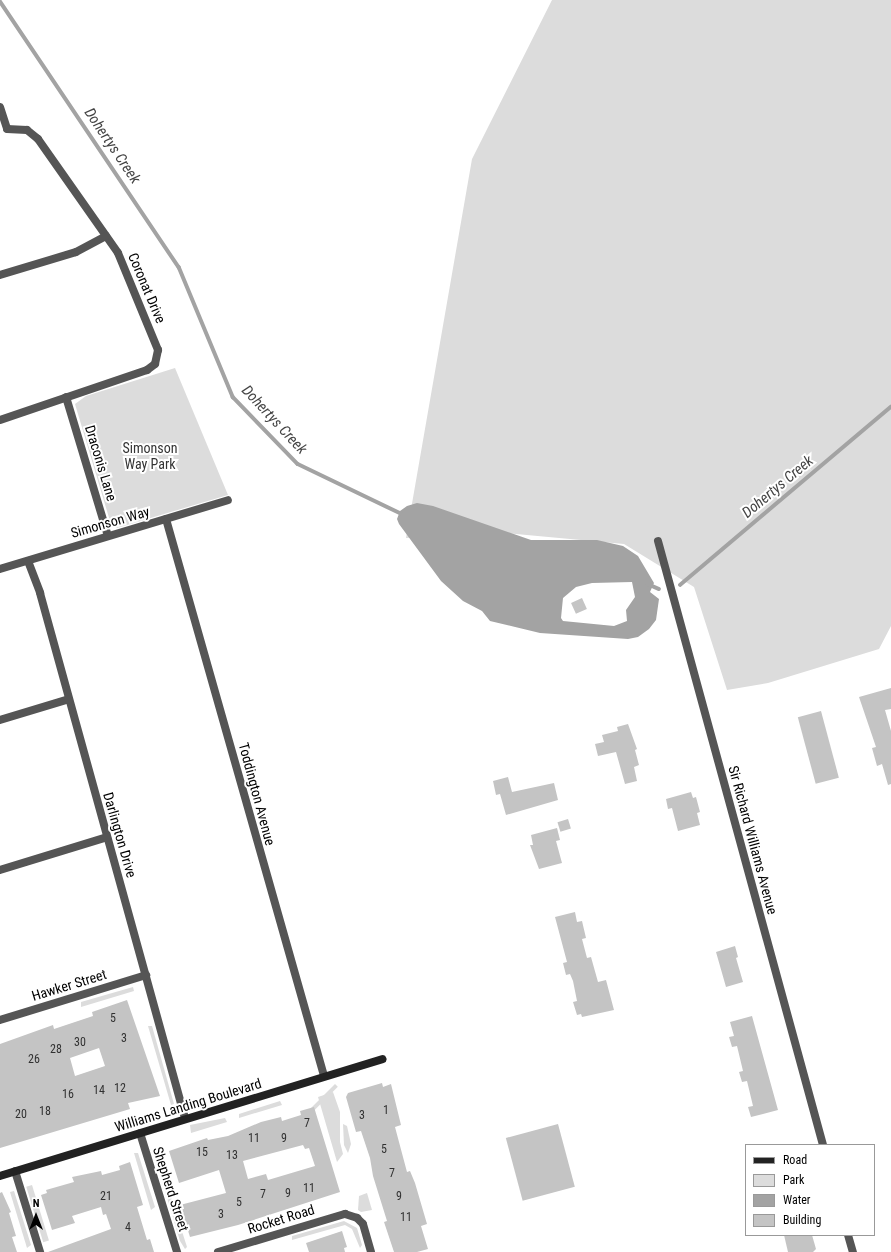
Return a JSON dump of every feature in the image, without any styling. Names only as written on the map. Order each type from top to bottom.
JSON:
[{"type":"street","name":"Coronat Drive","points":[[0,107],[4,130],[27,130],[38,139],[106,236],[126,269],[156,344],[157,359],[152,367],[138,374],[0,420]]},
{"type":"street","points":[[0,275],[89,247],[106,236]]},
{"type":"street","name":"Draconis Lane","points":[[66,397],[108,536]]},
{"type":"street","name":"Simonson Way","points":[[0,569],[228,500]]},
{"type":"street","name":"Toddington Avenue","points":[[166,519],[324,1076]]},
{"type":"street","name":"Sir Richard Williams Avenue","points":[[658,541],[823,1144]]},
{"type":"street","name":"Darlington Drive","points":[[28,561],[40,593],[185,1118]]},
{"type":"street","points":[[0,720],[69,699]]},
{"type":"street","points":[[0,870],[107,837]]},
{"type":"street","name":"Hawker Street","points":[[0,1020],[146,975]]},
{"type":"street","name":"Williams Landing Boulevard","points":[[0,1176],[185,1118],[383,1059]]},
{"type":"street","name":"Shepherd Street","points":[[140,1133],[177,1252]]},
{"type":"street","points":[[15,1171],[40,1252]]},
{"type":"street","name":"Rocket Road","points":[[218,1252],[341,1214],[353,1216],[363,1224],[371,1252]]},
{"type":"street","points":[[848,1236],[853,1252]]},
{"type":"green space","points":[[552,0],[891,0],[891,626],[879,649],[768,683],[727,690],[694,587],[624,544],[504,533],[406,538],[472,159]]},
{"type":"green space","name":"Simonson Way Park","points":[[175,368],[228,495],[117,528],[110,521],[75,404],[86,396]]},
{"type":"green space","points":[[133,987],[134,991],[81,1007],[81,1002]]},
{"type":"green space","points":[[148,1026],[152,1026],[174,1104],[171,1105]]},
{"type":"green space","points":[[335,1084],[338,1087],[307,1117],[305,1114]]},
{"type":"green space","points":[[333,1092],[340,1112],[340,1142],[343,1154],[337,1162],[318,1097]]},
{"type":"green space","points":[[280,1101],[282,1105],[239,1118],[239,1114]]},
{"type":"green space","points":[[225,1118],[227,1122],[191,1133],[190,1125]]},
{"type":"green space","points":[[343,1124],[347,1126],[351,1144],[348,1153],[344,1145]]},
{"type":"green space","points":[[155,1147],[187,1247],[185,1249],[180,1241],[153,1151]]},
{"type":"green space","points":[[134,1153],[138,1153],[155,1207],[151,1210]]},
{"type":"green space","points":[[32,1185],[49,1240],[43,1242],[26,1187]]},
{"type":"green space","points":[[14,1191],[31,1245],[27,1248],[10,1192]]},
{"type":"green space","points":[[367,1193],[372,1210],[361,1212],[358,1210],[359,1196]]},
{"type":"green space","points":[[344,1221],[357,1228],[362,1245],[360,1248],[352,1229],[345,1225],[292,1240],[292,1236]]},
{"type":"water","points":[[417,503],[433,506],[531,540],[597,540],[623,546],[638,556],[654,583],[650,592],[659,599],[656,620],[649,629],[638,637],[628,639],[540,633],[490,621],[482,611],[463,601],[441,581],[399,524],[397,519],[400,511],[407,506]],"holes":[[[632,582],[635,597],[626,610],[627,621],[614,626],[563,621],[561,618],[563,598],[576,587],[592,583]]]},
{"type":"building","points":[[582,598],[587,609],[576,614],[571,603]]},
{"type":"building","points":[[891,688],[891,709],[885,710],[891,731],[891,784],[888,785],[882,764],[877,766],[872,748],[876,747],[859,697]]},
{"type":"building","points":[[821,711],[839,778],[816,784],[798,717]]},
{"type":"building","points":[[628,724],[637,749],[635,750],[639,765],[634,767],[637,781],[625,784],[616,752],[598,756],[595,744],[604,742],[602,735],[618,731],[617,727]]},
{"type":"building","points":[[508,777],[512,792],[554,783],[558,800],[506,815],[500,794],[496,795],[493,781]]},
{"type":"building","points":[[691,792],[693,798],[696,797],[700,812],[697,813],[700,825],[678,831],[672,808],[668,809],[666,799]]},
{"type":"building","points":[[568,819],[571,829],[560,832],[557,822]]},
{"type":"building","points":[[557,828],[560,840],[556,841],[562,863],[539,869],[530,845],[533,845],[531,835]]},
{"type":"building","points":[[575,912],[577,922],[582,921],[586,938],[582,939],[587,958],[591,957],[598,982],[606,980],[614,1010],[582,1017],[581,1014],[577,1015],[573,1002],[577,1001],[573,981],[570,974],[566,975],[563,963],[567,962],[555,917]]},
{"type":"building","points":[[735,946],[738,957],[736,958],[743,982],[726,987],[716,952]]},
{"type":"building","points":[[127,1000],[160,1096],[128,1103],[130,1109],[0,1148],[0,1044],[53,1025],[54,1029],[93,1016],[92,1012]],"holes":[[[99,1048],[105,1066],[75,1076],[70,1058]]]},
{"type":"building","points":[[752,1016],[778,1110],[751,1117],[748,1107],[753,1106],[747,1081],[742,1082],[739,1072],[743,1071],[737,1046],[732,1047],[729,1037],[734,1036],[730,1022]]},
{"type":"building","points":[[382,1083],[383,1087],[391,1084],[401,1125],[395,1127],[407,1172],[410,1171],[415,1183],[427,1224],[421,1226],[428,1249],[417,1252],[394,1252],[384,1222],[387,1221],[373,1176],[370,1158],[361,1131],[356,1132],[346,1097],[348,1093]]},
{"type":"building","points":[[314,1107],[340,1192],[238,1225],[190,1237],[180,1205],[226,1193],[219,1170],[179,1183],[169,1151],[207,1138],[208,1140],[228,1136],[261,1122],[281,1117],[282,1121],[301,1115],[300,1111]],"holes":[[[303,1145],[305,1149],[309,1148],[315,1166],[268,1180],[266,1174],[248,1179],[243,1161]]]},
{"type":"building","points":[[558,1124],[575,1187],[523,1201],[506,1138]]},
{"type":"building","points":[[130,1162],[143,1205],[137,1207],[147,1240],[150,1239],[154,1252],[48,1252],[111,1229],[106,1214],[103,1215],[101,1207],[72,1216],[75,1223],[52,1230],[41,1195],[47,1193],[46,1190],[74,1182],[72,1177],[101,1171],[102,1175],[120,1170],[119,1166]]},
{"type":"building","points":[[2,1192],[11,1212],[9,1213],[16,1236],[12,1237],[17,1252],[0,1252],[0,1193]]},
{"type":"building","points":[[342,1231],[347,1247],[344,1248],[345,1252],[309,1252],[306,1243]]},
{"type":"building","points":[[784,1236],[812,1236],[816,1249],[813,1252],[788,1252]]},
{"type":"waterway","name":"Dohertys Creek","points":[[0,1],[179,267],[233,397],[298,464],[402,514]]},
{"type":"waterway","name":"Dohertys Creek","points":[[680,585],[891,407]]},
{"type":"waterway","name":"Dohertys Creek","points":[[648,584],[659,589]]}]
